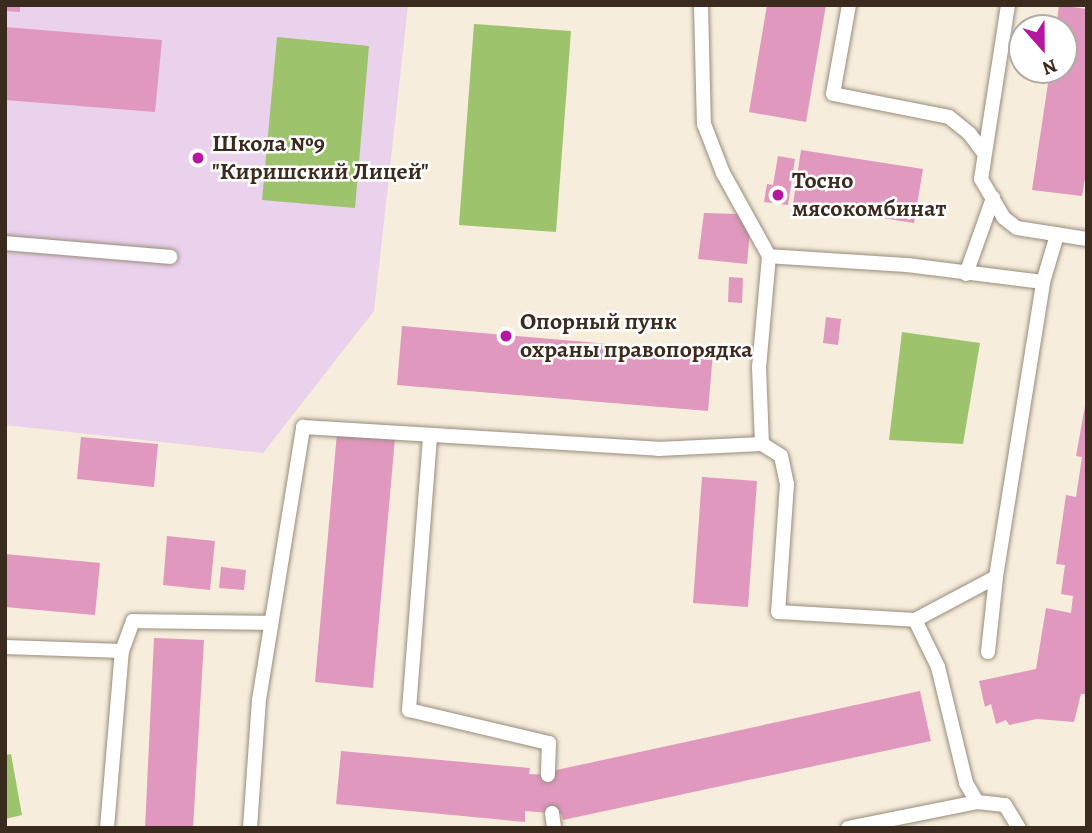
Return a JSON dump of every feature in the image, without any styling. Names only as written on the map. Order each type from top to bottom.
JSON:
[{"type":"lane","points":[[701,5],[704,124],[723,173],[769,256],[759,367],[762,444]]},
{"type":"lane","points":[[849,5],[833,94],[949,117],[969,133],[984,153]]},
{"type":"lane","points":[[1008,5],[981,179],[1004,218],[1017,228],[1087,239]]},
{"type":"lane","points":[[966,274],[993,198]]},
{"type":"lane","points":[[988,652],[996,577],[1043,282],[1057,235]]},
{"type":"lane","points":[[5,243],[170,257]]},
{"type":"lane","points":[[769,256],[907,265],[1043,282]]},
{"type":"lane","points":[[250,828],[259,700],[303,427],[430,437],[658,449],[762,444],[781,456],[787,484],[778,612],[915,620],[996,577]]},
{"type":"lane","points":[[430,437],[410,710],[549,743],[548,775]]},
{"type":"lane","points":[[915,620],[938,667],[966,783],[977,802]]},
{"type":"lane","points":[[107,828],[122,651],[133,621],[270,622]]},
{"type":"lane","points":[[5,648],[122,651]]},
{"type":"lane","points":[[848,828],[977,802],[1005,805],[1019,828]]},
{"type":"shaded area","name":"Школа №9 \"Киришский Лицей\"","points":[[5,5],[408,5],[374,311],[263,453],[5,425]]},
{"type":"green space","points":[[474,24],[571,31],[556,232],[459,225]]},
{"type":"green space","points":[[277,37],[369,46],[355,208],[262,200]]},
{"type":"green space","points":[[902,332],[980,343],[963,444],[889,440]]},
{"type":"green space","points":[[11,754],[22,815],[5,819],[5,755]]},
{"type":"building","points":[[5,5],[20,5],[20,12],[5,11]]},
{"type":"building","points":[[767,5],[826,5],[806,122],[749,112]]},
{"type":"building","points":[[1059,5],[1087,9],[1087,167],[1082,196],[1032,190],[1048,84],[1078,84],[1078,14],[1058,14]]},
{"type":"building","points":[[5,27],[162,40],[155,112],[5,100]]},
{"type":"building","points":[[801,150],[923,169],[914,223],[793,204]]},
{"type":"building","points":[[778,156],[795,159],[788,205],[764,202],[767,184],[773,185]]},
{"type":"building","points":[[704,213],[739,214],[750,231],[747,264],[698,259]]},
{"type":"building","points":[[729,277],[743,278],[742,303],[728,302]]},
{"type":"building","points":[[826,317],[841,319],[838,345],[823,343]]},
{"type":"building","points":[[402,326],[713,353],[708,411],[397,385]]},
{"type":"building","points":[[1087,395],[1087,694],[1081,694],[1074,722],[1037,719],[1009,725],[1006,720],[996,724],[991,704],[985,707],[979,681],[1036,669],[1046,608],[1071,613],[1073,596],[1061,594],[1065,565],[1056,564],[1066,495],[1076,497],[1082,457],[1076,456]]},
{"type":"building","points":[[337,433],[395,438],[373,688],[315,682]]},
{"type":"building","points":[[81,437],[158,444],[154,487],[77,479]]},
{"type":"building","points":[[702,477],[757,481],[748,607],[693,603]]},
{"type":"building","points":[[167,536],[215,541],[210,590],[163,585]]},
{"type":"building","points":[[5,554],[100,563],[95,615],[5,607]]},
{"type":"building","points":[[221,567],[246,570],[244,590],[219,588]]},
{"type":"building","points":[[154,638],[204,640],[193,828],[145,828]]},
{"type":"building","points":[[920,691],[931,741],[563,820],[561,814],[525,811],[525,822],[336,804],[341,751],[530,768],[529,774],[553,775],[552,771]]},
{"type":"place","name":"Школа №9 \"Киришский Лицей\"","points":[[198,158]]},
{"type":"place","name":"Тосно мясокомбинат","points":[[778,195]]},
{"type":"place","name":"Опорный пунк охраны правопорядка","points":[[506,336]]}]
